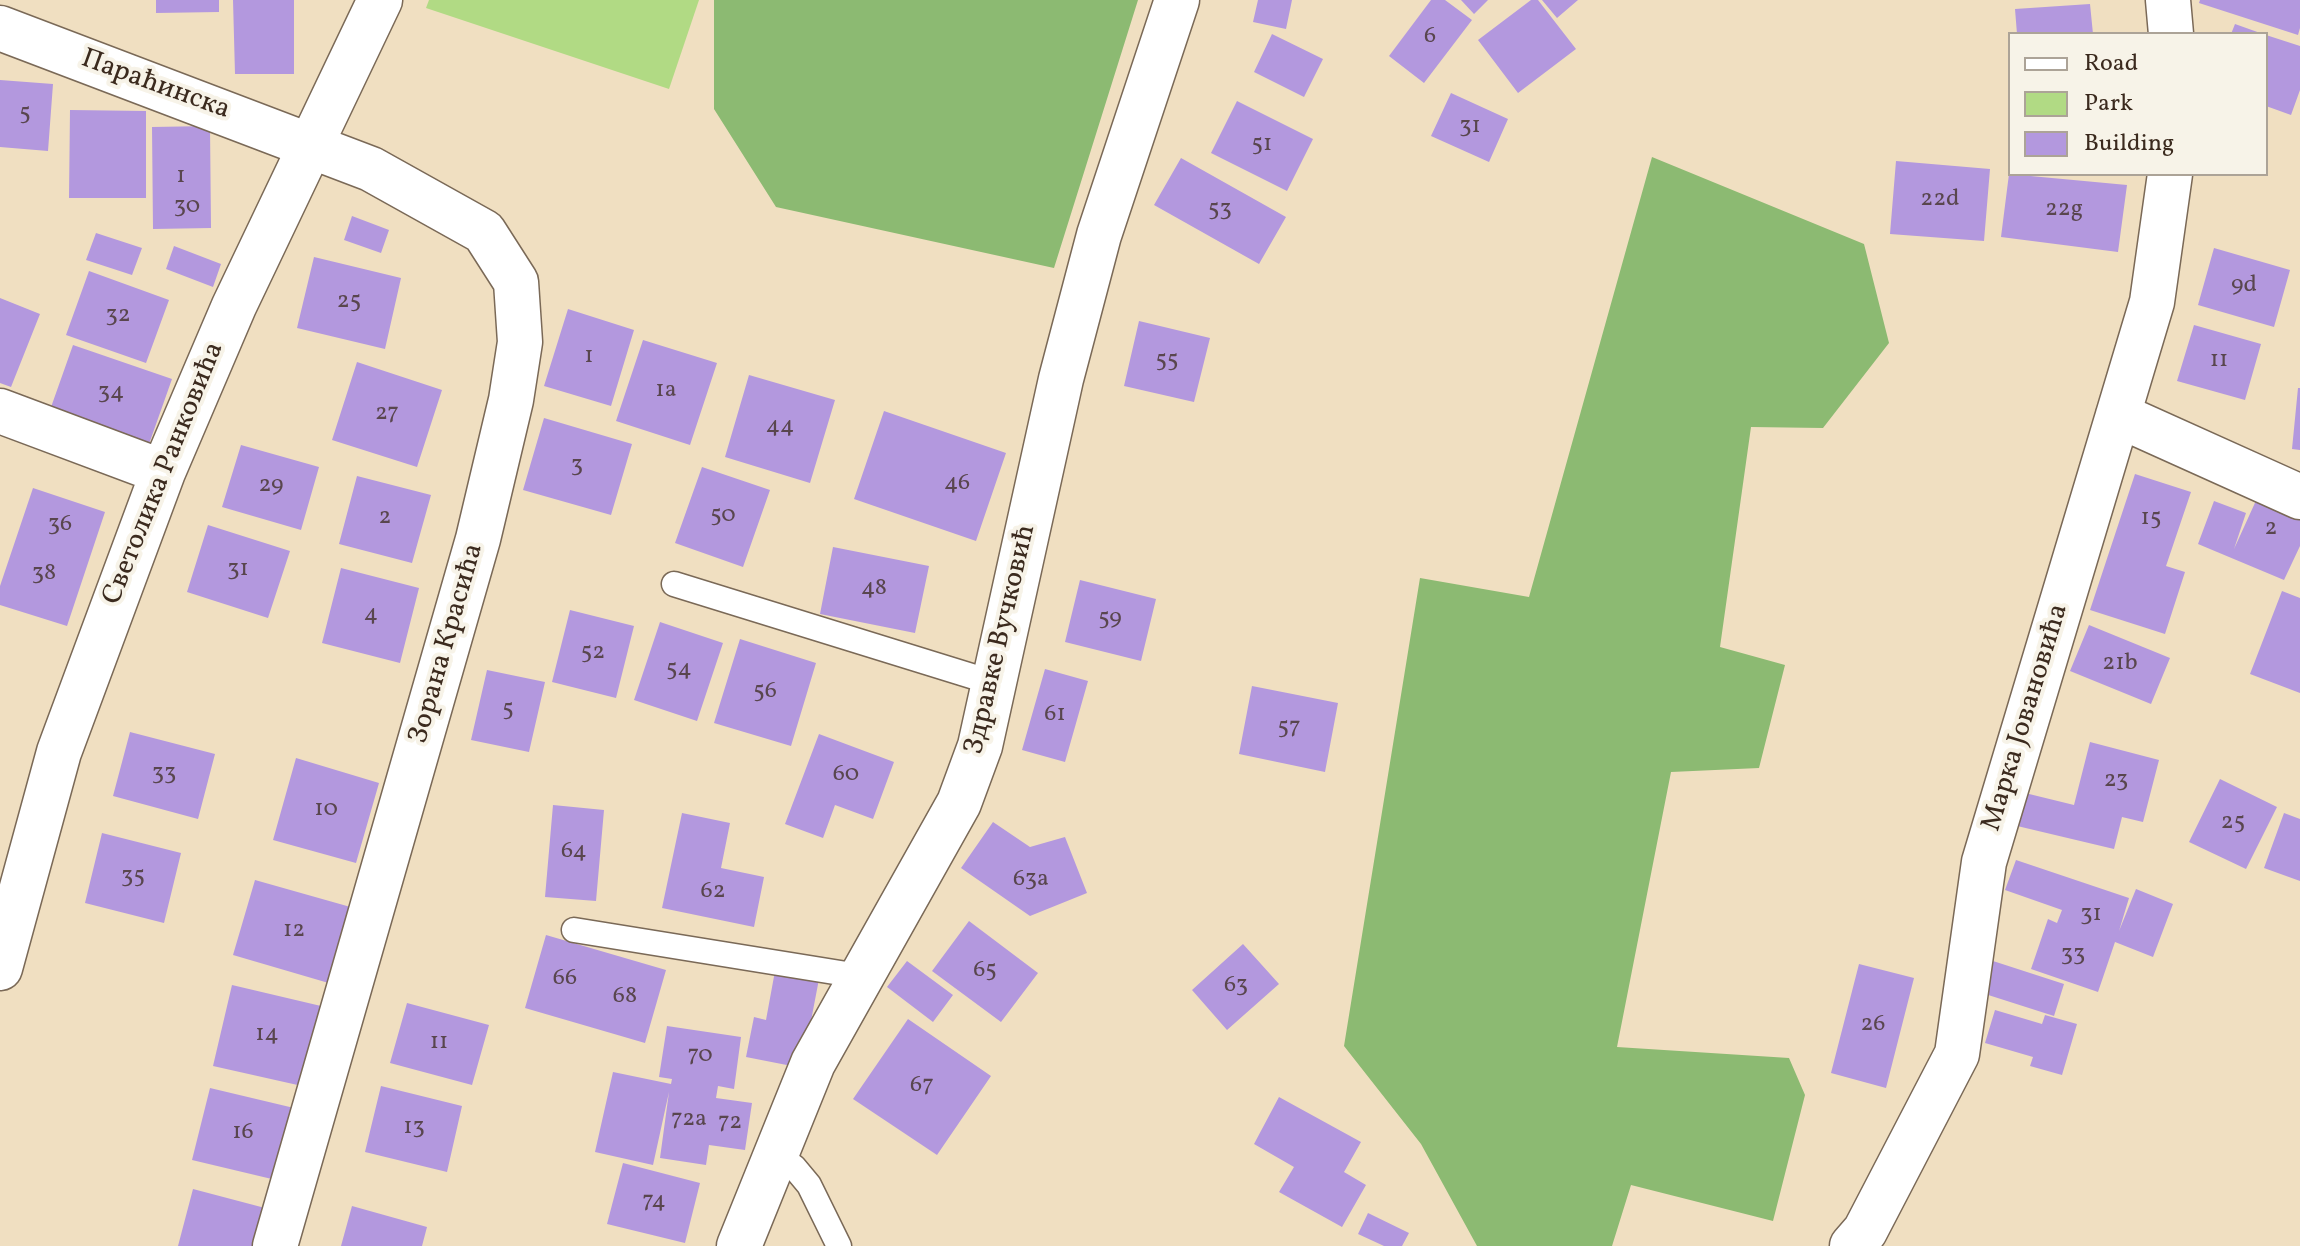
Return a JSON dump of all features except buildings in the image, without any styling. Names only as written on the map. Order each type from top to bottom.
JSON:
[{"type":"street","name":"Светолика Ранковића","points":[[2,950],[59,752],[163,472],[310,143],[380,0]]},
{"type":"street","name":"Здравке Вучковић","points":[[739,1246],[813,1063],[859,976],[959,803],[980,746],[1061,379],[1099,235],[1177,0]]},
{"type":"street","points":[[2168,0],[2171,32]]},
{"type":"street","name":"Параћинска","points":[[0,28],[310,143]]},
{"type":"street","name":"Зорана Красића","points":[[275,1246],[478,539],[511,400],[520,342],[516,282],[484,232],[431,199],[310,143]]},
{"type":"street","name":"Марка Јовановића","points":[[1852,1246],[1865,1231],[1957,1054],[1984,862],[2152,302],[2170,176]]},
{"type":"street","points":[[0,411],[163,472]]},
{"type":"street","points":[[2118,415],[2300,497]]},
{"type":"lane","points":[[674,584],[994,683]]},
{"type":"lane","points":[[574,930],[859,976]]},
{"type":"lane","points":[[777,1154],[794,1167],[809,1185],[839,1246]]},
{"type":"green space","points":[[429,0],[699,0],[669,89],[426,8]]},
{"type":"green space","points":[[714,0],[1138,0],[1054,268],[776,207],[714,109]]},
{"type":"green space","points":[[1652,157],[1864,244],[1889,343],[1823,428],[1751,427],[1720,647],[1785,665],[1759,768],[1671,772],[1617,1047],[1789,1058],[1805,1095],[1773,1221],[1631,1185],[1612,1246],[1477,1246],[1421,1144],[1344,1046],[1420,578],[1529,597]]}]
